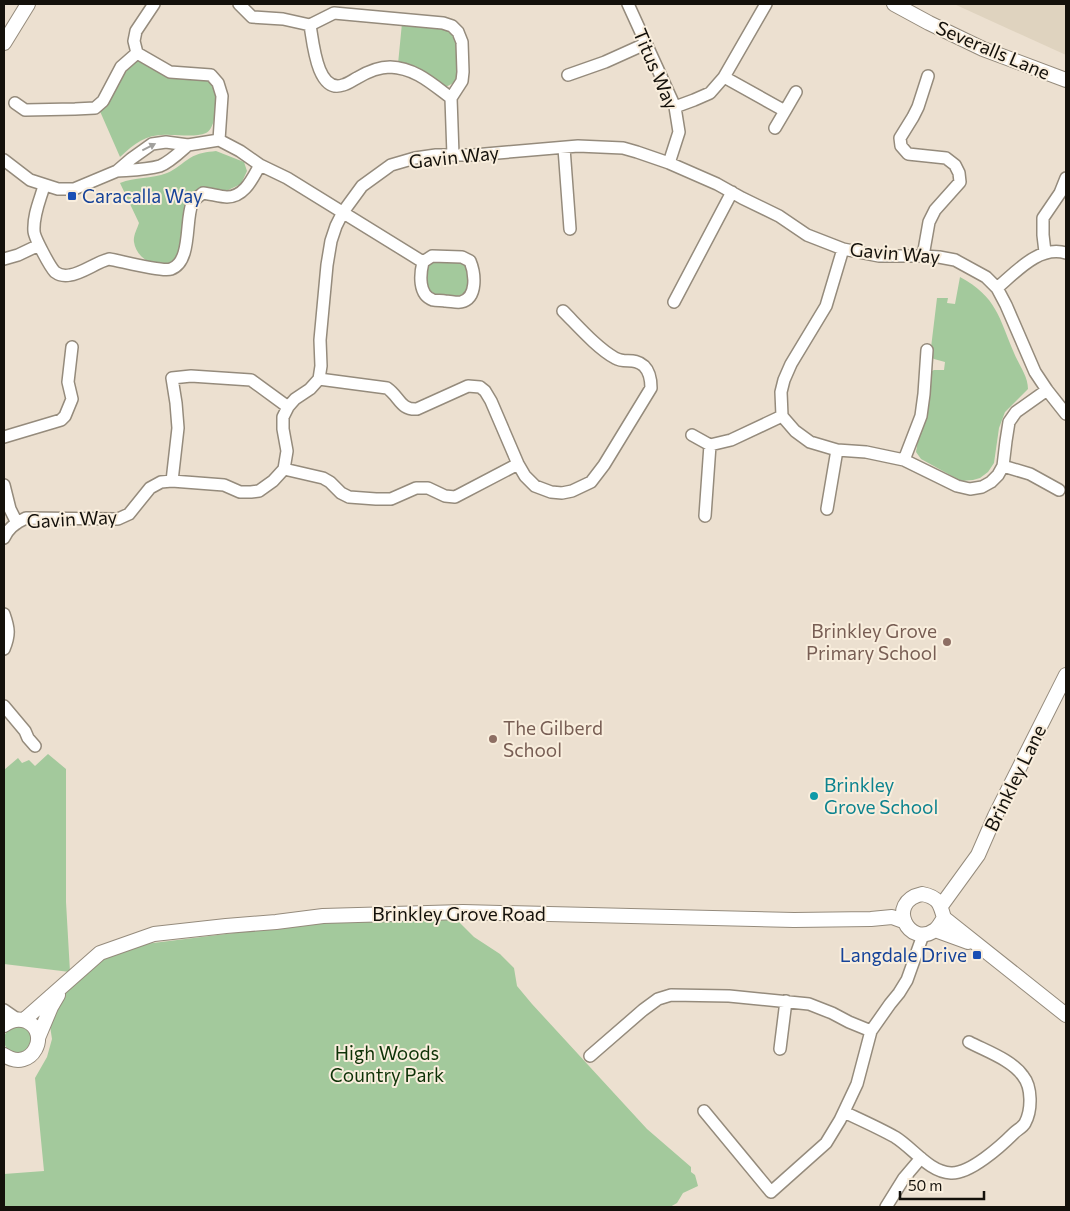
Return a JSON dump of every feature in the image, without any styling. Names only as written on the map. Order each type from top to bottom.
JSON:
[{"type":"street","points":[[4,43],[28,4]]},
{"type":"street","points":[[154,4],[136,31],[134,41],[137,53],[170,72],[211,75],[218,83],[222,96],[219,140]]},
{"type":"street","points":[[239,4],[252,16],[283,19],[310,25],[334,13],[443,23],[452,26],[458,32],[462,42],[463,72],[462,81],[451,98],[453,155]]},
{"type":"street","name":"Titus Way","points":[[628,4],[675,107],[679,132],[669,163]]},
{"type":"street","points":[[675,107],[710,93],[724,77],[766,4]]},
{"type":"street","name":"Severalls Lane","points":[[894,4],[983,49],[1066,80]]},
{"type":"street","points":[[310,25],[319,70],[328,83],[334,86],[343,86],[377,68],[404,68],[418,74],[451,98]]},
{"type":"street","points":[[568,75],[605,62],[646,44]]},
{"type":"street","points":[[15,103],[25,110],[95,108],[103,101],[121,67],[137,53]]},
{"type":"street","points":[[923,256],[929,222],[935,210],[960,182],[960,173],[955,165],[946,158],[908,154],[901,146],[900,138],[918,107],[928,76]]},
{"type":"street","points":[[724,77],[785,111]]},
{"type":"street","points":[[775,128],[796,92]]},
{"type":"street","points":[[4,160],[30,180],[44,186],[58,189],[74,189],[117,171],[152,144],[166,142],[188,145],[219,140],[287,178],[423,262]]},
{"type":"street","points":[[117,171],[161,166],[188,145]]},
{"type":"street","name":"Gavin Way","points":[[319,379],[321,366],[320,340],[331,241],[343,212],[362,186],[391,165],[414,158],[578,146],[623,148],[669,163],[717,184],[779,216],[807,235],[843,249],[879,256],[923,256],[955,260],[986,278],[997,288],[1006,305],[1035,372],[1066,414]]},
{"type":"street","points":[[564,148],[570,229]]},
{"type":"street","points":[[44,186],[36,213],[33,233],[56,272],[71,276],[109,259],[161,269],[171,269],[178,264],[183,256],[191,206],[194,200],[203,193],[228,197],[238,194],[248,186],[260,164]]},
{"type":"street","points":[[1045,252],[1043,218],[1060,193],[1066,178]]},
{"type":"street","points":[[674,302],[732,192]]},
{"type":"street","points":[[4,260],[39,246]]},
{"type":"street","points":[[843,249],[826,306],[791,364],[780,392],[782,416],[795,432],[810,442],[837,450],[866,452],[904,460],[957,486],[970,490],[982,487],[998,475],[1003,466],[1009,422],[1016,412],[1047,390]]},
{"type":"street","points":[[997,288],[1028,262],[1045,252],[1066,253]]},
{"type":"street","points":[[432,256],[462,257],[470,261],[474,271],[473,291],[468,298],[461,302],[433,300],[422,289],[421,268],[423,262],[432,256]]},
{"type":"street","points":[[518,464],[455,497],[445,496],[428,488],[416,488],[391,499],[349,496],[341,493],[323,478],[284,469],[287,452],[283,418],[288,407],[295,399],[310,389],[319,379],[387,388],[394,392],[402,405],[409,410],[417,409],[468,386],[480,387],[491,401],[525,476],[535,486],[551,492],[562,493],[572,491],[591,482],[604,465],[651,388],[651,379],[646,368],[637,361],[617,360],[604,350],[563,311]]},
{"type":"street","points":[[4,437],[61,420],[65,416],[72,400],[68,382],[72,347]]},
{"type":"street","points":[[904,460],[921,416],[926,350]]},
{"type":"street","points":[[172,480],[178,428],[172,378],[191,376],[251,380],[288,407]]},
{"type":"street","points":[[692,434],[710,445],[731,440],[782,416]]},
{"type":"street","points":[[705,516],[710,445]]},
{"type":"street","points":[[827,509],[837,450]]},
{"type":"street","points":[[1003,466],[1030,474],[1059,490]]},
{"type":"street","name":"Gavin Way","points":[[4,538],[6,533],[16,523],[26,518],[118,519],[129,514],[150,488],[161,482],[172,480],[224,485],[240,492],[251,492],[259,491],[273,481],[284,469]]},
{"type":"street","points":[[4,485],[10,509],[16,523]]},
{"type":"street","points":[[4,614],[8,625],[8,638],[4,649]]},
{"type":"street","name":"Brinkley Lane","points":[[939,907],[978,855],[995,816],[1066,674]]},
{"type":"street","points":[[4,706],[25,731],[28,744]]},
{"type":"street","points":[[915,957],[902,914],[908,900],[922,894],[981,946],[1066,1015]]},
{"type":"street","name":"Brinkley Grove Road","points":[[871,919],[889,909],[904,906]]},
{"type":"street","points":[[704,1111],[771,1192],[826,1143],[844,1112],[857,1084],[871,1032],[907,980],[915,957],[929,932],[939,907]]},
{"type":"street","name":"Brinkley Grove Road","points":[[4,1025],[10,1021],[20,1020],[100,953],[154,934],[226,926],[323,916],[463,912],[779,919],[871,919],[892,917],[906,925]]},
{"type":"street","points":[[906,925],[914,933],[929,932],[981,946]]},
{"type":"street","name":"Brinkley Grove Road","points":[[5,1058],[19,1060],[26,1059],[32,1055],[38,1045],[38,1038],[52,1007],[64,985]]},
{"type":"street","points":[[590,1056],[643,1010],[658,999],[671,995],[729,996],[809,1004],[871,1032]]},
{"type":"street","points":[[780,1049],[786,1001]]},
{"type":"street","points":[[4,1010],[30,1024],[35,1029],[38,1038]]},
{"type":"street","points":[[844,1112],[893,1136],[940,1171],[954,1174],[971,1168],[1025,1123],[1030,1107],[1030,1089],[1024,1076],[1012,1064],[969,1042]]},
{"type":"street","points":[[886,1207],[904,1178],[921,1158]]},
{"type":"shaded area","points":[[954,4],[1066,4],[1066,55]]},
{"type":"green space","points":[[402,23],[447,27],[456,35],[459,66],[456,79],[452,84],[445,87],[398,64]]},
{"type":"green space","points":[[140,60],[204,78],[211,83],[216,93],[214,120],[206,133],[194,135],[156,135],[137,143],[120,157],[99,109],[123,73],[129,66]]},
{"type":"green space","points":[[216,151],[244,162],[247,171],[241,184],[226,191],[203,189],[177,258],[171,263],[165,265],[153,264],[143,258],[134,242],[139,223],[120,183],[167,173],[193,156]]},
{"type":"green space","points":[[432,261],[462,262],[468,269],[470,282],[465,293],[456,297],[437,297],[428,288],[425,277],[426,266]]},
{"type":"green space","points":[[960,277],[982,292],[995,309],[1028,384],[1028,389],[1005,412],[999,428],[994,463],[988,472],[980,478],[961,481],[921,459],[916,452],[927,412],[928,373],[934,370],[944,370],[945,362],[930,356],[937,298],[948,298],[947,303],[955,304]]},
{"type":"green space","points":[[48,754],[66,769],[66,902],[70,972],[4,964],[4,770],[18,758],[22,763],[29,760],[35,766]]},
{"type":"green space","name":"High Woods Country Park","points":[[447,917],[458,921],[474,937],[500,954],[514,968],[517,986],[532,1004],[647,1129],[691,1167],[691,1172],[695,1175],[698,1186],[683,1193],[677,1203],[670,1207],[4,1207],[4,1174],[44,1171],[35,1078],[47,1057],[52,1039],[50,1026],[64,993],[105,956],[137,945],[324,922],[402,921]]},
{"type":"green space","points":[[18,1026],[28,1030],[32,1040],[28,1050],[18,1054],[8,1050],[4,1040],[8,1030]]},
{"type":"place","name":"Caracalla Way","points":[[72,196]]},
{"type":"place","name":"Brinkley Grove Primary School","points":[[947,642]]},
{"type":"place","name":"The Gilberd School","points":[[493,739]]},
{"type":"place","name":"Brinkley Grove School","points":[[814,796]]},
{"type":"place","name":"Langdale Drive","points":[[977,955]]}]
